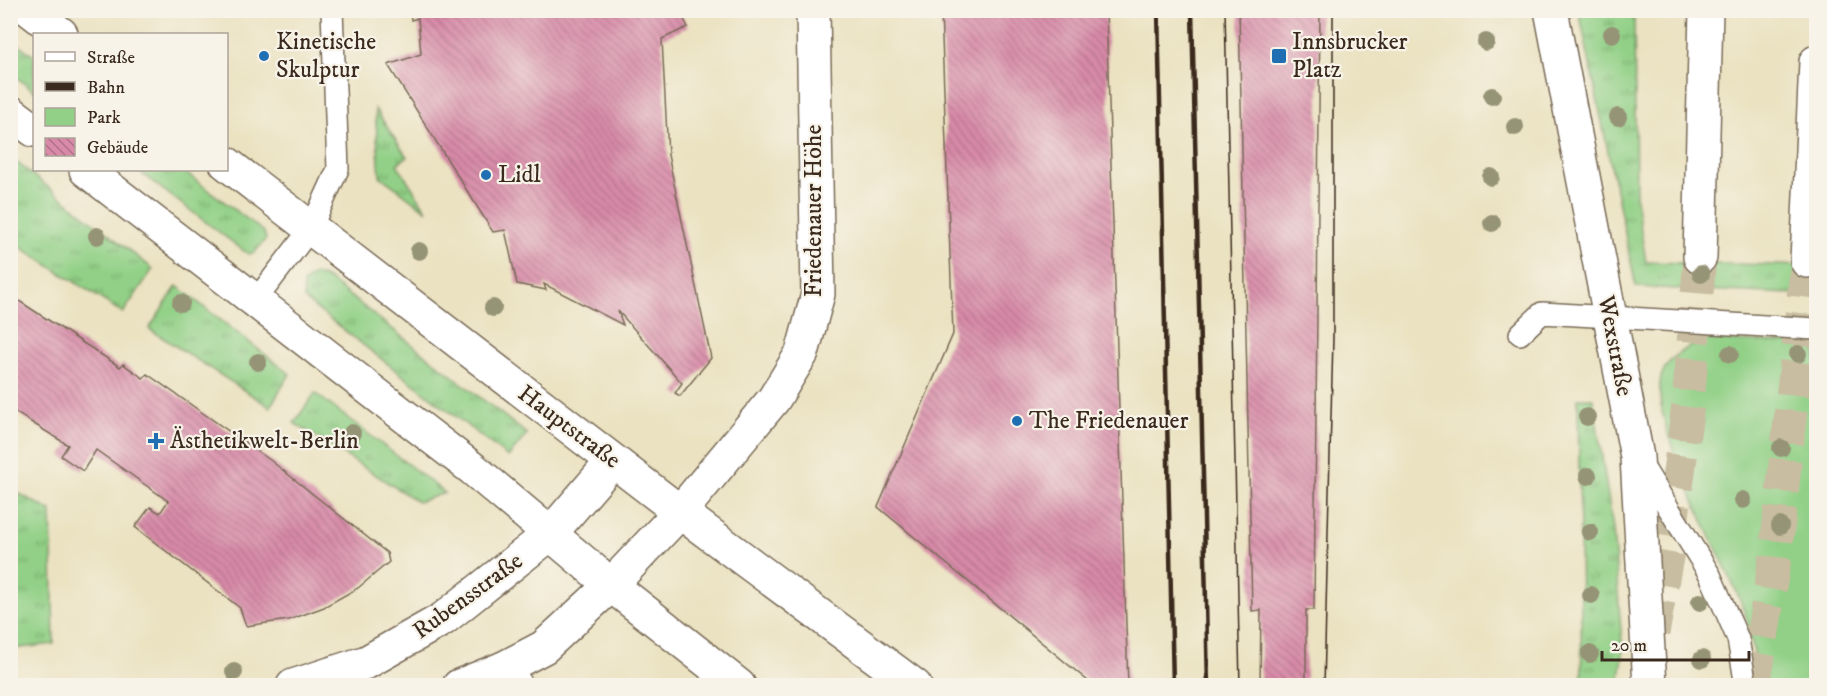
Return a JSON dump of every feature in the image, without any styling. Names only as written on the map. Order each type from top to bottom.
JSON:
[{"type":"main road","points":[[30,10],[60,33]]},
{"type":"main road","name":"Friedenauer Höhe","points":[[611,585],[680,512],[774,399],[802,353],[818,294],[813,10]]},
{"type":"main road","name":"Wexstraße","points":[[1551,10],[1637,457],[1650,686]]},
{"type":"main road","points":[[1700,257],[1706,10]]},
{"type":"main road","points":[[1807,261],[1816,62]]},
{"type":"main road","points":[[10,112],[33,129]]},
{"type":"main road","name":"Hauptstraße","points":[[228,165],[680,512],[915,686]]},
{"type":"main road","points":[[87,171],[473,469],[611,585],[739,686]]},
{"type":"main road","name":"Rubensstraße","points":[[293,686],[367,662],[426,630],[550,534],[613,461]]},
{"type":"main road","points":[[459,686],[510,677],[611,585]]},
{"type":"lane","points":[[256,300],[311,228],[338,169],[332,10]]},
{"type":"lane","points":[[1520,334],[1542,314],[1816,329]]},
{"type":"lane","points":[[1637,457],[1710,575],[1738,639],[1746,686]]},
{"type":"green space","points":[[1579,11],[1634,11],[1636,199],[1646,262],[1816,266],[1816,295],[1636,287]]},
{"type":"green space","points":[[10,38],[33,55],[33,90],[11,73]]},
{"type":"green space","points":[[375,109],[407,157],[397,164],[427,211],[380,176]]},
{"type":"green space","points":[[11,158],[153,269],[123,313],[11,241]]},
{"type":"green space","points":[[138,171],[183,171],[264,232],[266,239],[254,253],[248,254]]},
{"type":"green space","points":[[315,274],[328,279],[527,434],[508,457],[304,299],[303,283]]},
{"type":"green space","points":[[177,286],[290,374],[270,407],[149,329]]},
{"type":"green space","points":[[1705,340],[1816,344],[1816,685],[1758,685],[1752,642],[1744,610],[1688,488],[1665,426],[1660,399],[1661,377],[1664,370],[1678,354]]},
{"type":"green space","points":[[315,393],[445,493],[418,502],[294,423]]},
{"type":"green space","points":[[1578,398],[1593,398],[1613,529],[1623,655],[1619,685],[1582,685]]},
{"type":"green space","points":[[10,489],[51,511],[54,644],[11,649]]},
{"type":"building","points":[[410,10],[679,10],[688,27],[662,39],[668,155],[711,358],[680,396],[675,393],[682,383],[618,311],[623,325],[544,284],[546,290],[517,284],[505,230],[493,232],[388,65],[421,54],[418,18],[411,20]]},
{"type":"building","name":"The Friedenauer","points":[[941,10],[1106,10],[1128,686],[1094,686],[878,507],[953,334]]},
{"type":"building","points":[[1239,10],[1320,10],[1314,610],[1306,610],[1306,686],[1260,686],[1261,610],[1252,611]]},
{"type":"building","points":[[10,295],[120,367],[123,364],[143,378],[147,374],[270,460],[387,553],[389,562],[358,588],[324,607],[289,620],[246,626],[240,608],[135,527],[150,507],[160,513],[168,501],[96,450],[83,471],[61,456],[68,445],[10,409]]},
{"type":"tunnel","points":[[1653,633],[1669,546],[1688,405],[1700,257]]},
{"type":"tunnel","points":[[1754,686],[1775,558],[1807,261]]},
{"type":"tram line","points":[[1225,10],[1240,686]]},
{"type":"tram line","points":[[1324,686],[1333,339],[1333,10]]},
{"type":"railway","points":[[1158,10],[1173,686]]},
{"type":"railway","points":[[1192,10],[1208,686]]},
{"type":"place","name":"Kinetische Skulptur","points":[[264,56]]},
{"type":"place","name":"Innsbrucker Platz","points":[[1279,56]]},
{"type":"place","name":"Lidl","points":[[486,175]]},
{"type":"place","name":"The Friedenauer","points":[[1017,421]]},
{"type":"place","name":"Ästhetikwelt-Berlin","points":[[156,441]]}]
